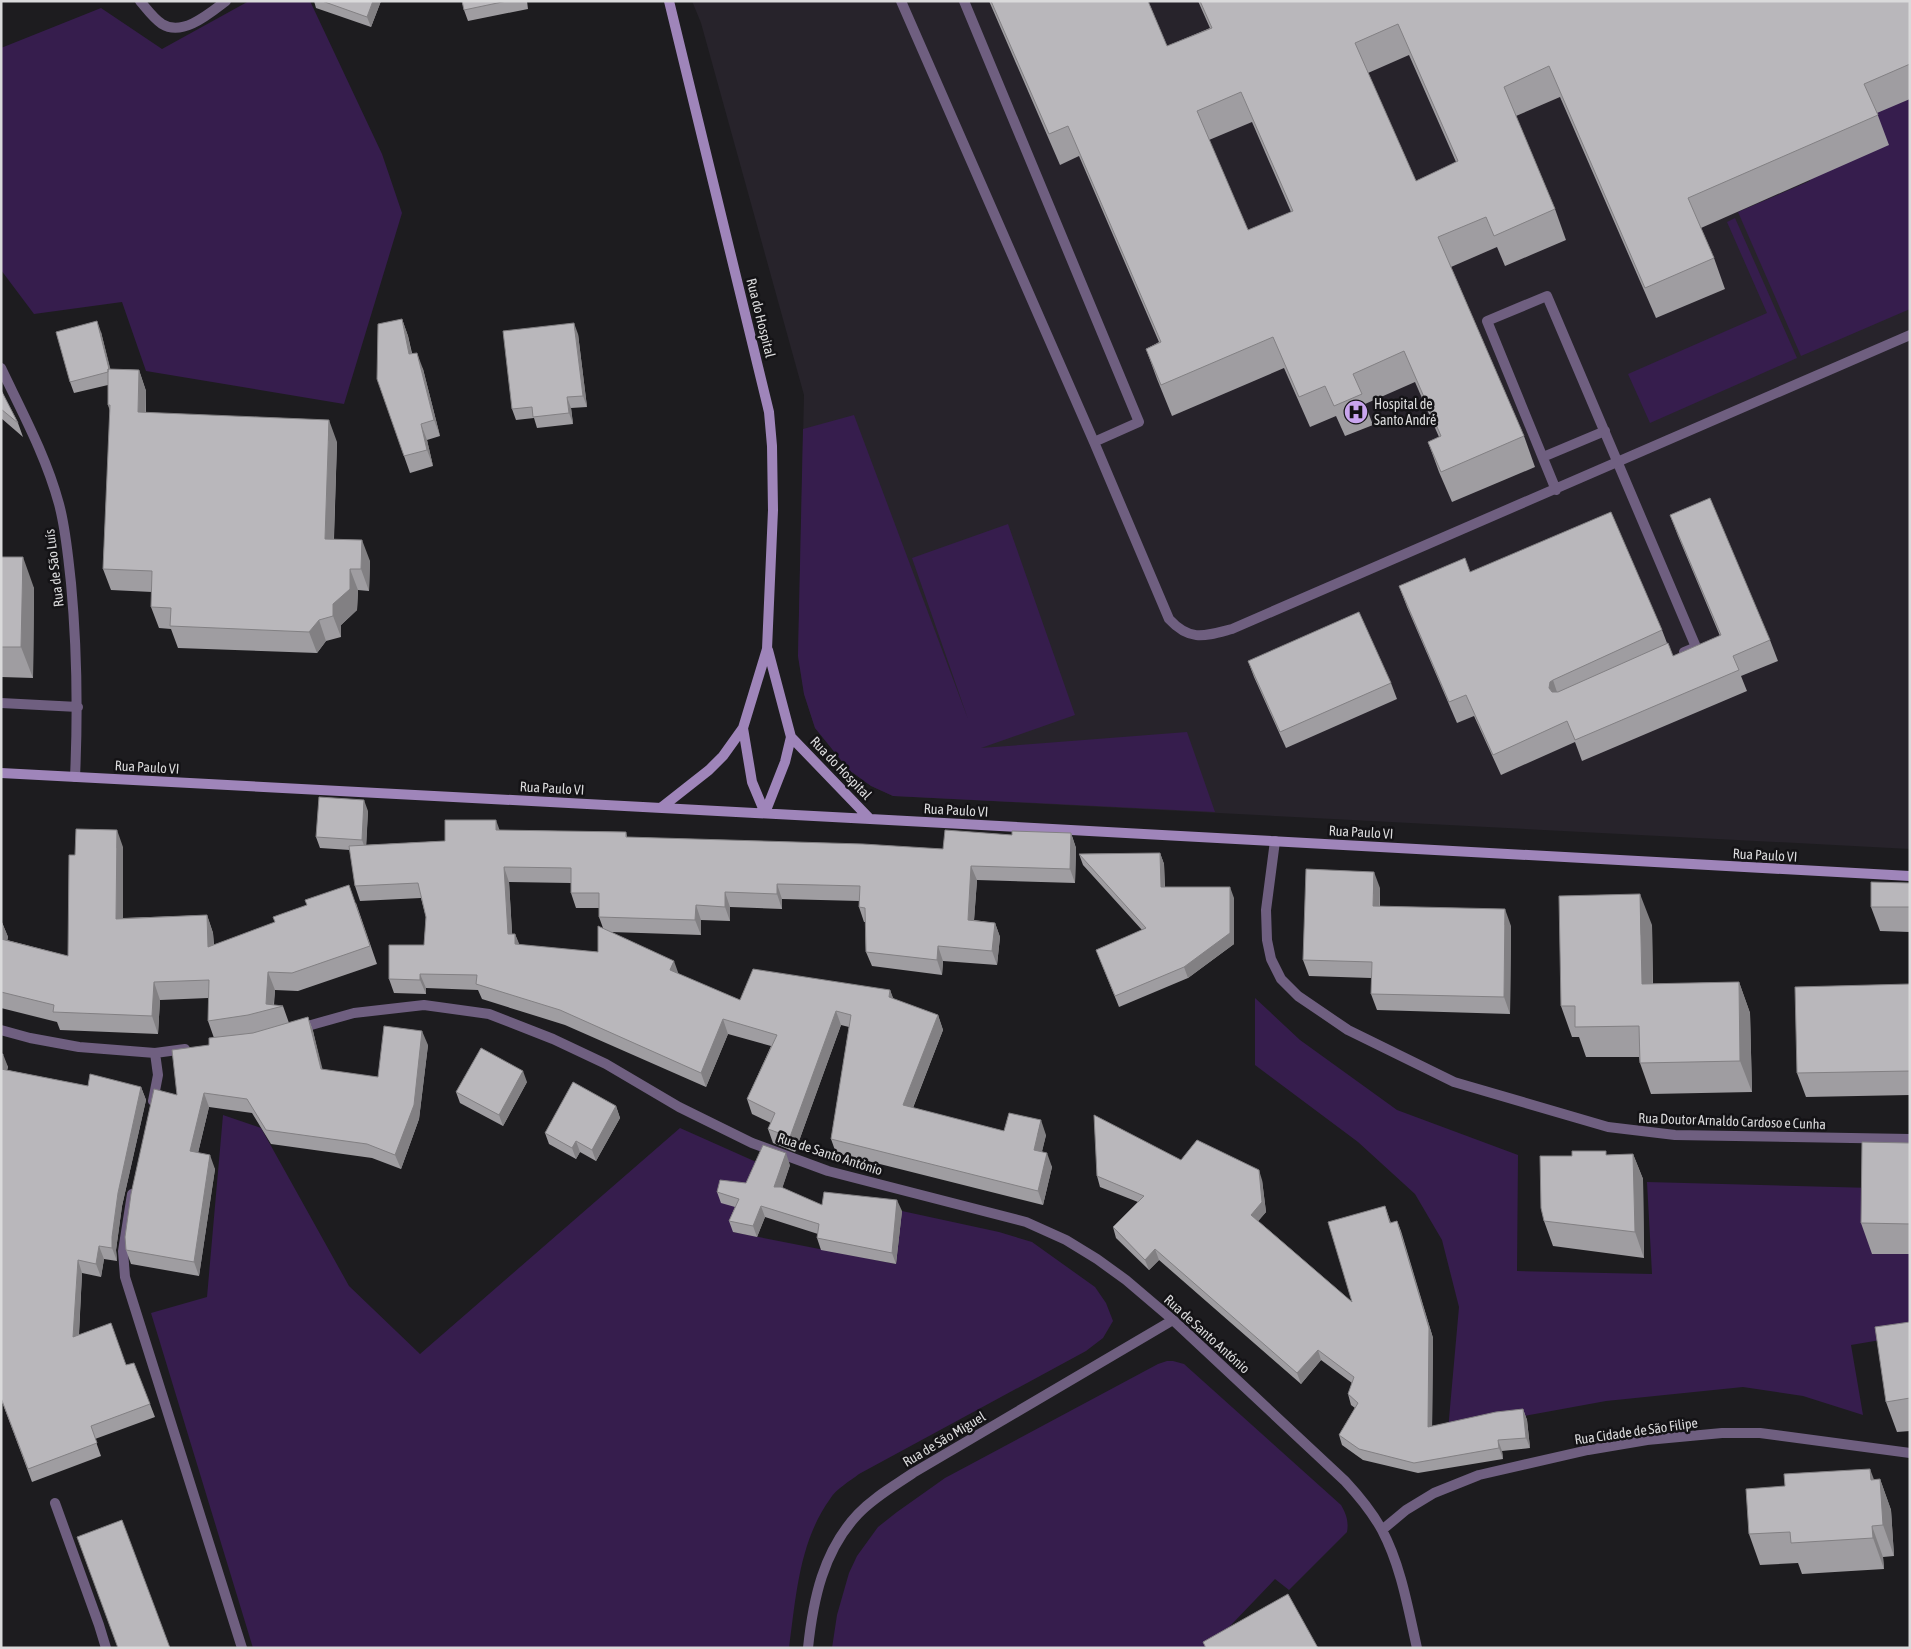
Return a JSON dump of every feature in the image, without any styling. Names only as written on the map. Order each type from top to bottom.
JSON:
[{"type":"main road","name":"Rua do Hospital","points":[[662,808],[709,770],[723,756],[743,728],[767,649],[773,510],[772,446],[769,412],[669,1]]},
{"type":"main road","name":"Rua do Hospital","points":[[765,813],[785,762],[791,737],[767,649]]},
{"type":"main road","name":"Rua do Hospital","points":[[743,728],[752,782],[765,813]]},
{"type":"main road","name":"Rua do Hospital","points":[[791,737],[870,818]]},
{"type":"main road","name":"Rua Paulo VI","points":[[1,773],[870,818],[1910,876]]},
{"type":"street","points":[[140,1],[161,23],[169,28],[182,28],[226,1]]},
{"type":"street","points":[[901,1],[1170,619],[1179,630],[1188,634],[1214,634],[1232,629],[1910,335]]},
{"type":"street","points":[[964,1],[1138,422],[1094,442]]},
{"type":"street","points":[[1556,490],[1486,321],[1547,296],[1696,646],[1678,655]]},
{"type":"street","name":"Rua de São Luís","points":[[1,368],[49,470],[60,505],[65,530],[74,614],[78,707],[75,777]]},
{"type":"street","points":[[1543,458],[1605,431]]},
{"type":"street","points":[[1,703],[78,707]]},
{"type":"street","name":"Rua Doutor Arnaldo Cardoso e Cunha","points":[[1275,841],[1266,910],[1267,940],[1271,959],[1281,979],[1298,996],[1348,1030],[1454,1082],[1608,1128],[1639,1132],[1694,1136],[1910,1139]]},
{"type":"street","name":"Rua de Santo António","points":[[282,1032],[354,1013],[424,1005],[489,1014],[553,1039],[606,1064],[679,1107],[752,1143],[828,1171],[1026,1222],[1066,1240],[1126,1280],[1173,1320],[1345,1481],[1363,1501],[1382,1530],[1394,1557],[1405,1594],[1417,1648]]},
{"type":"street","points":[[1,1030],[30,1038],[79,1047],[155,1053],[191,1048]]},
{"type":"street","points":[[150,1115],[158,1075],[155,1053]]},
{"type":"street","points":[[135,1179],[122,1251],[125,1277],[242,1648]]},
{"type":"street","name":"Rua de São Miguel","points":[[808,1648],[811,1618],[826,1563],[840,1536],[858,1514],[872,1501],[913,1473],[1173,1320]]},
{"type":"street","name":"Rua Cidade de São Filipe","points":[[1382,1530],[1406,1510],[1434,1493],[1479,1475],[1588,1450],[1646,1440],[1722,1433],[1760,1433],[1910,1453]]},
{"type":"street","points":[[55,1503],[106,1648]]},
{"type":"shaded area","points":[[249,1],[310,1],[382,154],[402,213],[344,404],[146,371],[122,302],[34,314],[1,270],[1,48],[101,8],[162,49]]},
{"type":"shaded area","name":"Hospital de Santo André","points":[[692,1],[1910,1],[1910,849],[893,796],[871,786],[849,770],[815,728],[804,694],[798,656],[804,395],[701,23]]},
{"type":"shaded area","points":[[1861,82],[1900,103],[1910,99],[1910,309],[1801,356],[1738,212],[1810,181],[1782,116]]},
{"type":"shaded area","points":[[1735,218],[1797,358],[1650,423],[1628,374],[1767,313],[1727,222]]},
{"type":"shaded area","points":[[854,415],[968,719],[912,558],[1008,524],[1075,715],[981,748],[1187,732],[1215,812],[893,796],[871,786],[849,770],[815,728],[804,694],[798,656],[803,429]]},
{"type":"shaded area","points":[[1255,998],[1300,1040],[1397,1110],[1518,1155],[1517,1271],[1652,1274],[1647,1182],[1873,1188],[1872,1253],[1901,1254],[1910,1247],[1910,1335],[1851,1345],[1863,1415],[1803,1396],[1743,1387],[1606,1401],[1448,1430],[1459,1307],[1442,1240],[1415,1194],[1358,1142],[1255,1065]]},
{"type":"shaded area","points":[[223,1115],[261,1128],[349,1286],[420,1354],[680,1128],[763,1165],[733,1232],[896,1264],[902,1211],[999,1232],[1032,1242],[1095,1287],[1106,1303],[1113,1321],[1103,1338],[1086,1351],[859,1474],[836,1492],[811,1533],[805,1552],[800,1570],[789,1648],[253,1648],[151,1313],[207,1297]]},
{"type":"shaded area","points":[[1167,1361],[1184,1364],[1343,1508],[1347,1521],[1347,1532],[1289,1590],[1275,1579],[1209,1648],[832,1648],[837,1615],[849,1573],[857,1556],[878,1527],[945,1478],[1158,1364]]},
{"type":"building","points":[[322,1],[373,1],[367,17]]},
{"type":"building","points":[[462,1],[507,1],[464,10]]},
{"type":"building","points":[[991,1],[1148,1],[1167,46],[1212,28],[1200,1],[1910,1],[1910,64],[1864,84],[1878,115],[1688,198],[1714,258],[1645,288],[1549,66],[1504,87],[1555,209],[1494,236],[1486,217],[1438,237],[1524,436],[1441,472],[1428,442],[1441,436],[1404,351],[1353,374],[1362,394],[1334,406],[1325,386],[1299,397],[1273,337],[1161,385],[1146,349],[1161,342],[1068,126],[1049,134]],"holes":[[[1398,24],[1458,161],[1416,181],[1355,43]],[[1241,92],[1293,211],[1248,230],[1197,111]]]},
{"type":"building","points":[[402,319],[409,354],[417,353],[434,420],[421,424],[427,450],[404,456],[377,379],[378,324]]},
{"type":"building","points":[[97,321],[109,369],[108,372],[70,382],[56,332]]},
{"type":"building","points":[[574,323],[583,396],[567,397],[569,413],[533,417],[532,407],[512,409],[503,331]]},
{"type":"building","points":[[108,369],[139,370],[138,412],[329,420],[325,539],[362,540],[361,569],[350,569],[350,589],[333,604],[333,616],[319,620],[309,632],[170,626],[171,608],[151,607],[152,571],[103,569],[110,405],[108,405]]},
{"type":"building","points":[[1,390],[18,423],[1,409]]},
{"type":"building","points":[[1710,498],[1770,640],[1733,656],[1739,670],[1575,740],[1567,721],[1493,755],[1466,695],[1449,702],[1399,586],[1465,558],[1470,572],[1611,512],[1662,630],[1553,680],[1550,682],[1549,688],[1552,692],[1558,692],[1668,643],[1673,656],[1721,635],[1670,515]]},
{"type":"building","points":[[1,557],[23,557],[21,647],[1,647]]},
{"type":"building","points":[[1359,612],[1391,683],[1280,732],[1248,661]]},
{"type":"building","points":[[319,797],[364,800],[362,840],[316,837]]},
{"type":"building","points":[[445,820],[496,820],[496,830],[626,832],[626,837],[863,844],[943,849],[945,830],[1012,835],[1012,831],[1071,833],[1070,869],[971,866],[968,920],[995,923],[992,951],[938,946],[937,960],[866,952],[865,908],[859,907],[860,886],[777,884],[777,894],[725,892],[725,907],[696,905],[695,920],[599,917],[599,893],[571,893],[571,868],[504,867],[508,934],[515,934],[515,944],[598,952],[598,926],[674,961],[670,970],[740,1000],[753,969],[890,990],[889,997],[938,1015],[903,1105],[1004,1131],[1009,1113],[1041,1120],[1034,1150],[1047,1153],[1038,1191],[831,1139],[851,1015],[836,1011],[790,1137],[768,1129],[775,1113],[747,1099],[777,1035],[723,1019],[701,1073],[560,1010],[476,984],[477,975],[420,974],[420,980],[389,979],[389,945],[424,945],[426,917],[418,883],[355,886],[349,846],[445,841]]},
{"type":"building","points":[[76,829],[117,830],[116,919],[207,915],[208,947],[275,922],[273,917],[307,905],[305,900],[349,885],[370,946],[292,973],[268,972],[266,1004],[283,1006],[248,1015],[208,1021],[209,980],[154,982],[152,1016],[53,1012],[54,1005],[1,992],[1,939],[68,956],[69,855],[75,855]]},
{"type":"building","points":[[1160,853],[1161,887],[1230,887],[1230,933],[1184,967],[1115,996],[1096,950],[1146,928],[1079,854]]},
{"type":"building","points":[[1306,869],[1374,872],[1373,906],[1505,909],[1504,997],[1371,994],[1372,962],[1303,960]]},
{"type":"building","points":[[1871,882],[1910,883],[1910,907],[1871,907]]},
{"type":"building","points":[[1640,894],[1642,984],[1739,982],[1740,1061],[1640,1063],[1639,1026],[1575,1027],[1575,1006],[1561,1006],[1559,896]]},
{"type":"building","points":[[1910,984],[1910,1071],[1797,1073],[1795,987]]},
{"type":"building","points":[[308,1017],[321,1069],[378,1077],[384,1026],[422,1031],[414,1105],[395,1155],[367,1144],[266,1130],[247,1099],[204,1093],[190,1151],[210,1155],[194,1262],[126,1250],[125,1237],[131,1194],[154,1089],[177,1095],[172,1050],[209,1045],[209,1038],[253,1033]]},
{"type":"building","points":[[481,1048],[523,1071],[499,1115],[456,1092]]},
{"type":"building","points":[[1,1069],[88,1086],[90,1074],[141,1087],[118,1193],[112,1248],[99,1246],[96,1264],[78,1260],[73,1337],[111,1323],[126,1365],[134,1363],[150,1404],[91,1426],[97,1443],[28,1469],[1,1398]]},
{"type":"building","points":[[573,1082],[616,1106],[592,1150],[576,1141],[572,1148],[545,1133]]},
{"type":"building","points":[[1094,1115],[1181,1160],[1197,1140],[1259,1170],[1262,1202],[1251,1215],[1352,1302],[1328,1222],[1385,1206],[1390,1223],[1397,1221],[1429,1328],[1428,1427],[1496,1412],[1523,1409],[1526,1438],[1498,1440],[1499,1448],[1414,1463],[1359,1449],[1339,1435],[1358,1403],[1348,1394],[1354,1377],[1318,1350],[1297,1373],[1155,1249],[1145,1260],[1113,1227],[1144,1196],[1097,1176]]},
{"type":"building","points":[[1862,1142],[1910,1143],[1910,1224],[1861,1223]]},
{"type":"building","points":[[763,1145],[786,1153],[774,1187],[781,1187],[822,1205],[824,1192],[897,1200],[892,1253],[817,1238],[819,1224],[761,1206],[753,1226],[729,1221],[739,1199],[717,1192],[720,1180],[746,1183]]},
{"type":"building","points":[[1572,1151],[1606,1151],[1606,1155],[1633,1154],[1635,1232],[1544,1221],[1541,1208],[1540,1156],[1572,1156]]},
{"type":"building","points":[[1910,1322],[1910,1398],[1886,1402],[1875,1327]]},
{"type":"building","points":[[1870,1469],[1871,1480],[1880,1479],[1883,1525],[1872,1526],[1873,1538],[1791,1543],[1790,1532],[1749,1534],[1746,1489],[1785,1486],[1784,1474]]},
{"type":"building","points":[[122,1520],[170,1648],[118,1648],[77,1537]]},
{"type":"building","points":[[1288,1594],[1318,1648],[1206,1648],[1203,1642]]},
{"type":"place","name":"Hospital de Santo André","points":[[1356,412]]}]
